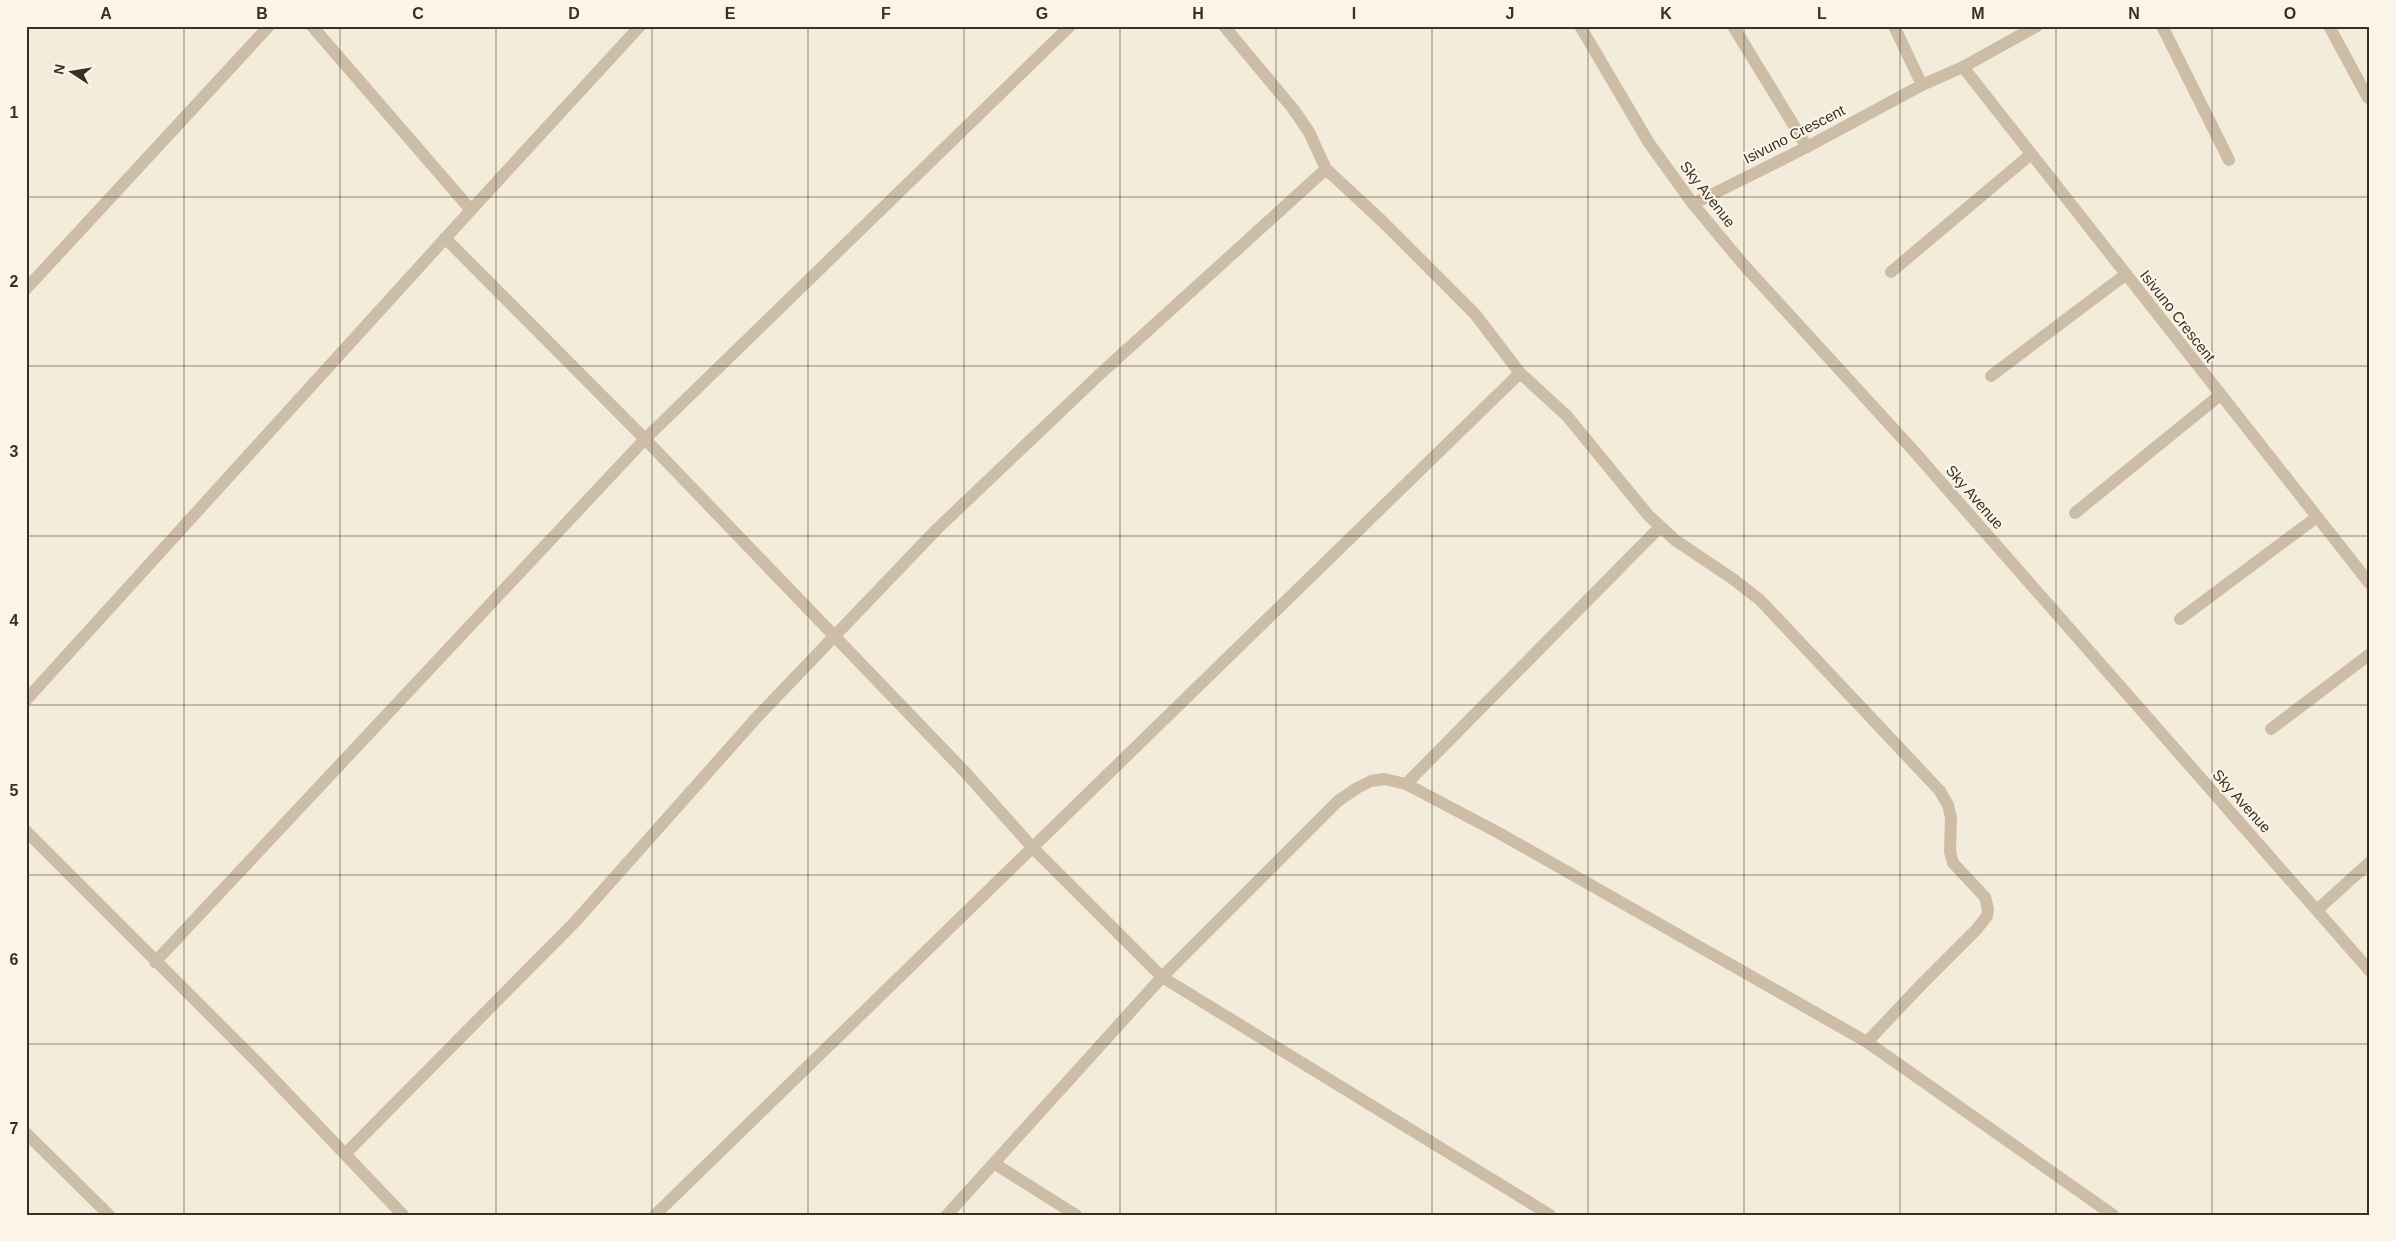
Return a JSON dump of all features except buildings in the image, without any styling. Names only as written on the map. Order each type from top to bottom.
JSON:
[{"type":"street","points":[[26,289],[269,26]]},
{"type":"street","points":[[312,26],[471,210]]},
{"type":"street","points":[[26,700],[444,238],[640,26]]},
{"type":"street","points":[[155,962],[645,439],[1070,26]]},
{"type":"street","points":[[1224,26],[1294,110],[1308,132],[1326,169],[1396,234],[1475,314],[1520,373],[1568,416],[1648,515],[1660,527],[1760,600],[1940,791],[1948,805],[1951,818],[1950,852],[1953,864],[1985,897],[1988,909],[1983,923],[1867,1042]]},
{"type":"street","name":"Sky Avenue","points":[[1580,26],[1649,143],[1693,204],[1742,263],[1912,449],[2370,971]]},
{"type":"street","points":[[1733,26],[1807,147]]},
{"type":"street","points":[[1894,26],[1922,85]]},
{"type":"street","name":"Isivuno Crescent","points":[[1693,204],[1807,147],[1922,85],[1963,67],[2037,26]]},
{"type":"street","points":[[2162,26],[2229,160]]},
{"type":"street","points":[[2329,26],[2368,98]]},
{"type":"street","name":"Isivuno Crescent","points":[[1963,67],[2124,275],[2370,584]]},
{"type":"street","points":[[1891,272],[2030,155]]},
{"type":"street","points":[[346,1153],[574,923],[758,716],[937,529],[1085,389],[1326,169]]},
{"type":"street","points":[[444,238],[645,439],[965,772],[1032,848],[1162,977],[1550,1215]]},
{"type":"street","points":[[1992,376],[2124,275]]},
{"type":"street","points":[[655,1215],[1520,373]]},
{"type":"street","points":[[2075,513],[2220,395]]},
{"type":"street","points":[[2180,619],[2317,517]]},
{"type":"street","points":[[1406,784],[1660,527]]},
{"type":"street","points":[[2271,729],[2370,654]]},
{"type":"street","points":[[947,1215],[1162,977],[1338,801],[1371,781],[1384,779],[1406,784],[1500,833],[1867,1042],[2113,1215]]},
{"type":"street","points":[[26,832],[346,1153],[403,1215]]},
{"type":"street","points":[[2317,910],[2370,862]]},
{"type":"street","points":[[26,1133],[109,1215]]},
{"type":"street","points":[[995,1164],[1076,1215]]}]
